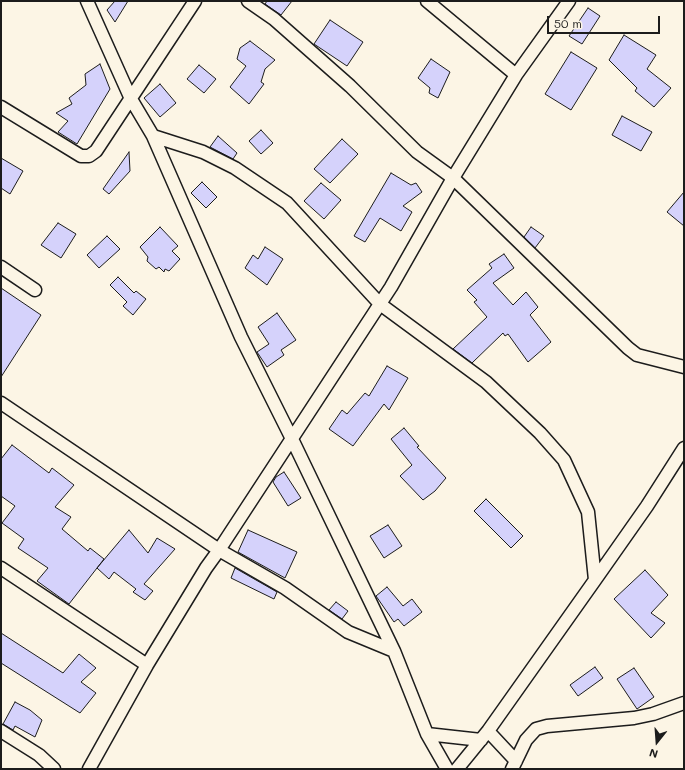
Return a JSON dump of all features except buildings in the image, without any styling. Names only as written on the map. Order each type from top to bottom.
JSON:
[{"type":"street","points":[[86,1],[132,99],[153,136],[241,337],[292,439],[394,652],[427,734],[447,769]]},
{"type":"street","points":[[1,107],[81,156],[89,156],[96,151],[132,99],[195,1]]},
{"type":"street","points":[[248,1],[274,19],[350,86],[417,152],[453,178],[628,348],[637,355],[684,367]]},
{"type":"street","points":[[426,1],[516,75]]},
{"type":"street","points":[[89,769],[147,665],[206,568],[380,304],[453,178],[516,75],[569,1]]},
{"type":"street","points":[[153,136],[203,152],[235,168],[287,203],[380,304],[486,382],[540,433],[564,460],[588,512],[595,580]]},
{"type":"street","points":[[1,267],[35,290]]},
{"type":"street","points":[[1,403],[219,550],[285,588],[348,632],[394,652]]},
{"type":"street","points":[[457,769],[485,736],[647,506],[684,448]]},
{"type":"street","points":[[1,568],[147,665]]},
{"type":"street","points":[[427,734],[485,736],[514,765],[526,740],[536,729],[547,726],[634,718],[653,714],[684,703]]},
{"type":"street","points":[[1,731],[39,756],[54,769]]}]
